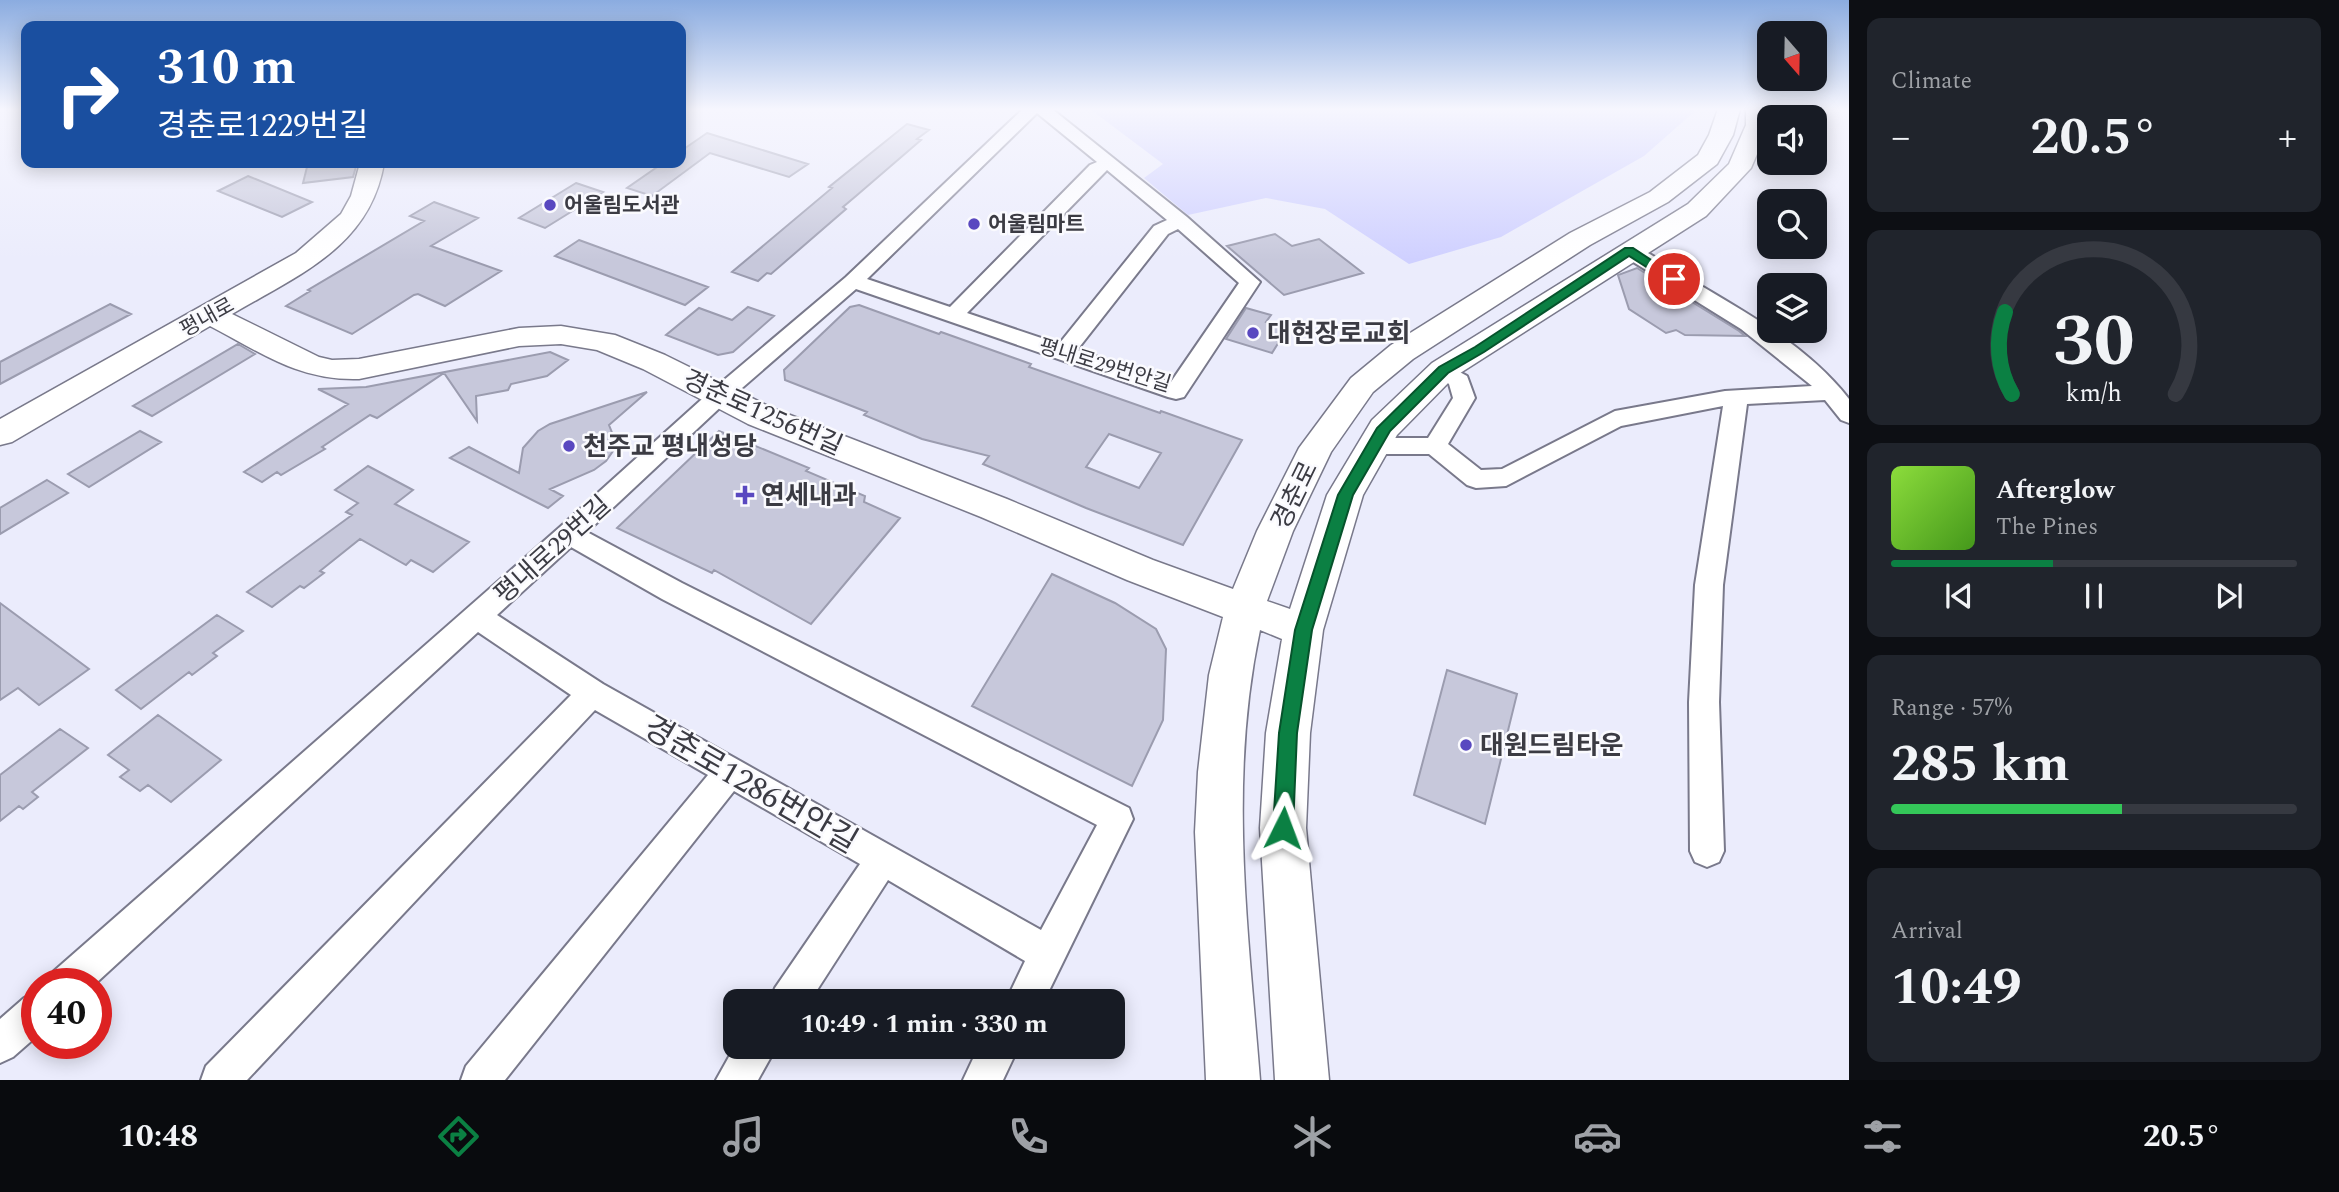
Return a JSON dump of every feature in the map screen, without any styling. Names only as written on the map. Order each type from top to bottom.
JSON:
[{"type":"street","name":"평내로29번길","points":[[85,968],[719,396],[853,281],[980,159]]},
{"type":"street","name":"평내로29번안길","points":[[853,281],[1176,392],[1250,282],[1104,159]]},
{"type":"street","name":"경춘로","points":[[1233,1080],[1218,832],[1220,772],[1230,675],[1245,608],[1275,531],[1316,448],[1362,385],[1402,352],[1580,239],[1659,197],[1706,159]]},
{"type":"street","name":"경춘로","points":[[1302,1080],[1283,828],[1288,733],[1303,630],[1345,495],[1384,428],[1443,370],[1697,210],[1739,168],[1743,159]]},
{"type":"street","points":[[953,316],[1096,169],[1108,163]]},
{"type":"street","name":"평내로","points":[[0,434],[278,277],[330,241],[358,211],[367,192],[371,168]]},
{"type":"street","points":[[1063,353],[1161,230],[1180,222]]},
{"type":"street","points":[[1629,251],[1785,351],[1831,392],[1849,415]]},
{"type":"street","name":"경춘로1256번길","points":[[211,315],[310,365],[332,370],[359,369],[519,337],[561,335],[604,342],[654,362],[760,416],[1140,569],[1303,630]]},
{"type":"street","points":[[1435,446],[1464,398],[1459,381],[1443,370]]},
{"type":"street","points":[[1372,446],[1435,446],[1476,479],[1506,477],[1615,419],[1736,397],[1831,392]]},
{"type":"street","points":[[1707,851],[1704,702],[1709,585],[1736,397]]},
{"type":"street","points":[[569,534],[672,591],[1116,819],[1030,989]]},
{"type":"street","name":"경춘로1286번안길","points":[[476,616],[592,693],[883,859],[796,989]]},
{"type":"street","points":[[220,1080],[592,693]]},
{"type":"street","points":[[480,1080],[730,772]]},
{"type":"street","points":[[883,859],[1048,954]]},
{"type":"street","points":[[0,1044],[21,1025]]},
{"type":"street","points":[[735,1080],[749,1059]]},
{"type":"street","points":[[982,1080],[993,1059]]},
{"type":"shaded area","points":[[1157,159],[1638,159],[1501,237],[1409,264],[1325,209],[1266,198],[1188,215],[1144,178],[1163,164]]},
{"type":"building","points":[[686,159],[701,159],[652,196],[627,188],[656,168],[686,168]]},
{"type":"building","points":[[731,159],[793,159],[808,164],[789,177]]},
{"type":"building","points":[[863,159],[898,159],[771,274],[767,273],[758,281],[732,272],[832,188],[829,187]]},
{"type":"building","points":[[307,168],[356,168],[353,177],[303,183]]},
{"type":"building","points":[[248,176],[312,202],[282,217],[218,191]]},
{"type":"building","points":[[576,183],[603,192],[545,228],[519,218]]},
{"type":"building","points":[[434,202],[478,218],[431,246],[501,271],[445,306],[418,294],[414,295],[352,334],[286,306],[424,221],[410,216]]},
{"type":"building","points":[[1275,234],[1292,246],[1319,239],[1363,273],[1284,295],[1227,246]]},
{"type":"building","points":[[579,240],[708,287],[685,305],[555,256]]},
{"type":"building","points":[[1637,268],[1745,336],[1685,335],[1676,330],[1666,333],[1629,309],[1618,275]]},
{"type":"building","points":[[110,304],[131,314],[0,384],[0,362]]},
{"type":"building","points":[[859,305],[939,334],[941,332],[1031,364],[1029,367],[1242,440],[1183,545],[1086,508],[983,464],[989,456],[922,439],[864,415],[867,412],[785,380],[784,370],[850,307]],"holes":[[[1109,434],[1161,453],[1139,488],[1086,467]]]},
{"type":"building","points":[[748,307],[774,316],[733,352],[718,355],[666,335],[699,308],[732,320]]},
{"type":"building","name":"대현장로교회","points":[[1246,308],[1271,315],[1266,322],[1287,329],[1272,353],[1226,339]]},
{"type":"building","points":[[238,344],[255,354],[152,416],[133,406]]},
{"type":"building","points":[[550,352],[568,360],[547,376],[511,384],[508,390],[476,396],[477,421],[444,373],[377,418],[370,415],[322,447],[325,449],[281,475],[277,472],[262,482],[244,472],[348,404],[318,389],[366,387]]},
{"type":"building","points":[[647,392],[609,425],[615,440],[613,451],[606,461],[594,470],[550,489],[563,496],[548,508],[450,458],[469,447],[519,473],[523,448],[538,431],[550,424]]},
{"type":"building","points":[[140,431],[161,442],[89,487],[68,474]]},
{"type":"building","points":[[719,431],[809,468],[806,471],[865,496],[864,502],[900,518],[811,624],[714,570],[712,573],[617,528]]},
{"type":"building","points":[[368,466],[413,490],[395,504],[469,542],[433,572],[411,560],[406,565],[360,539],[320,571],[324,573],[304,588],[300,586],[272,607],[247,592],[352,515],[346,512],[358,503],[335,490]]},
{"type":"building","points":[[47,480],[68,493],[0,534],[0,508]]},
{"type":"building","points":[[1052,574],[1115,603],[1156,629],[1166,649],[1163,720],[1132,786],[972,706]]},
{"type":"building","points":[[0,603],[89,669],[39,705],[18,688],[0,700]]},
{"type":"building","points":[[217,615],[243,631],[213,653],[217,656],[192,675],[189,672],[141,709],[116,690]]},
{"type":"building","name":"대원드림타운","points":[[1447,670],[1517,694],[1485,824],[1414,795]]},
{"type":"building","points":[[158,715],[221,760],[171,802],[148,785],[140,791],[120,777],[129,770],[108,755]]},
{"type":"building","points":[[60,729],[88,748],[32,792],[38,797],[23,809],[19,806],[0,821],[0,775]]},
{"type":"place","name":"어울림도서관","points":[[550,205]]},
{"type":"place","name":"어울림마트","points":[[974,224]]},
{"type":"place","name":"대현장로교회","points":[[1253,333]]},
{"type":"place","name":"천주교 평내성당","points":[[569,446]]},
{"type":"place","name":"연세내과","points":[[745,495]]},
{"type":"place","name":"대원드림타운","points":[[1466,745]]},
{"type":"route","points":[[1283,828],[1288,733],[1303,630],[1345,495],[1384,428],[1443,370],[1629,251],[1674,279]]}]
